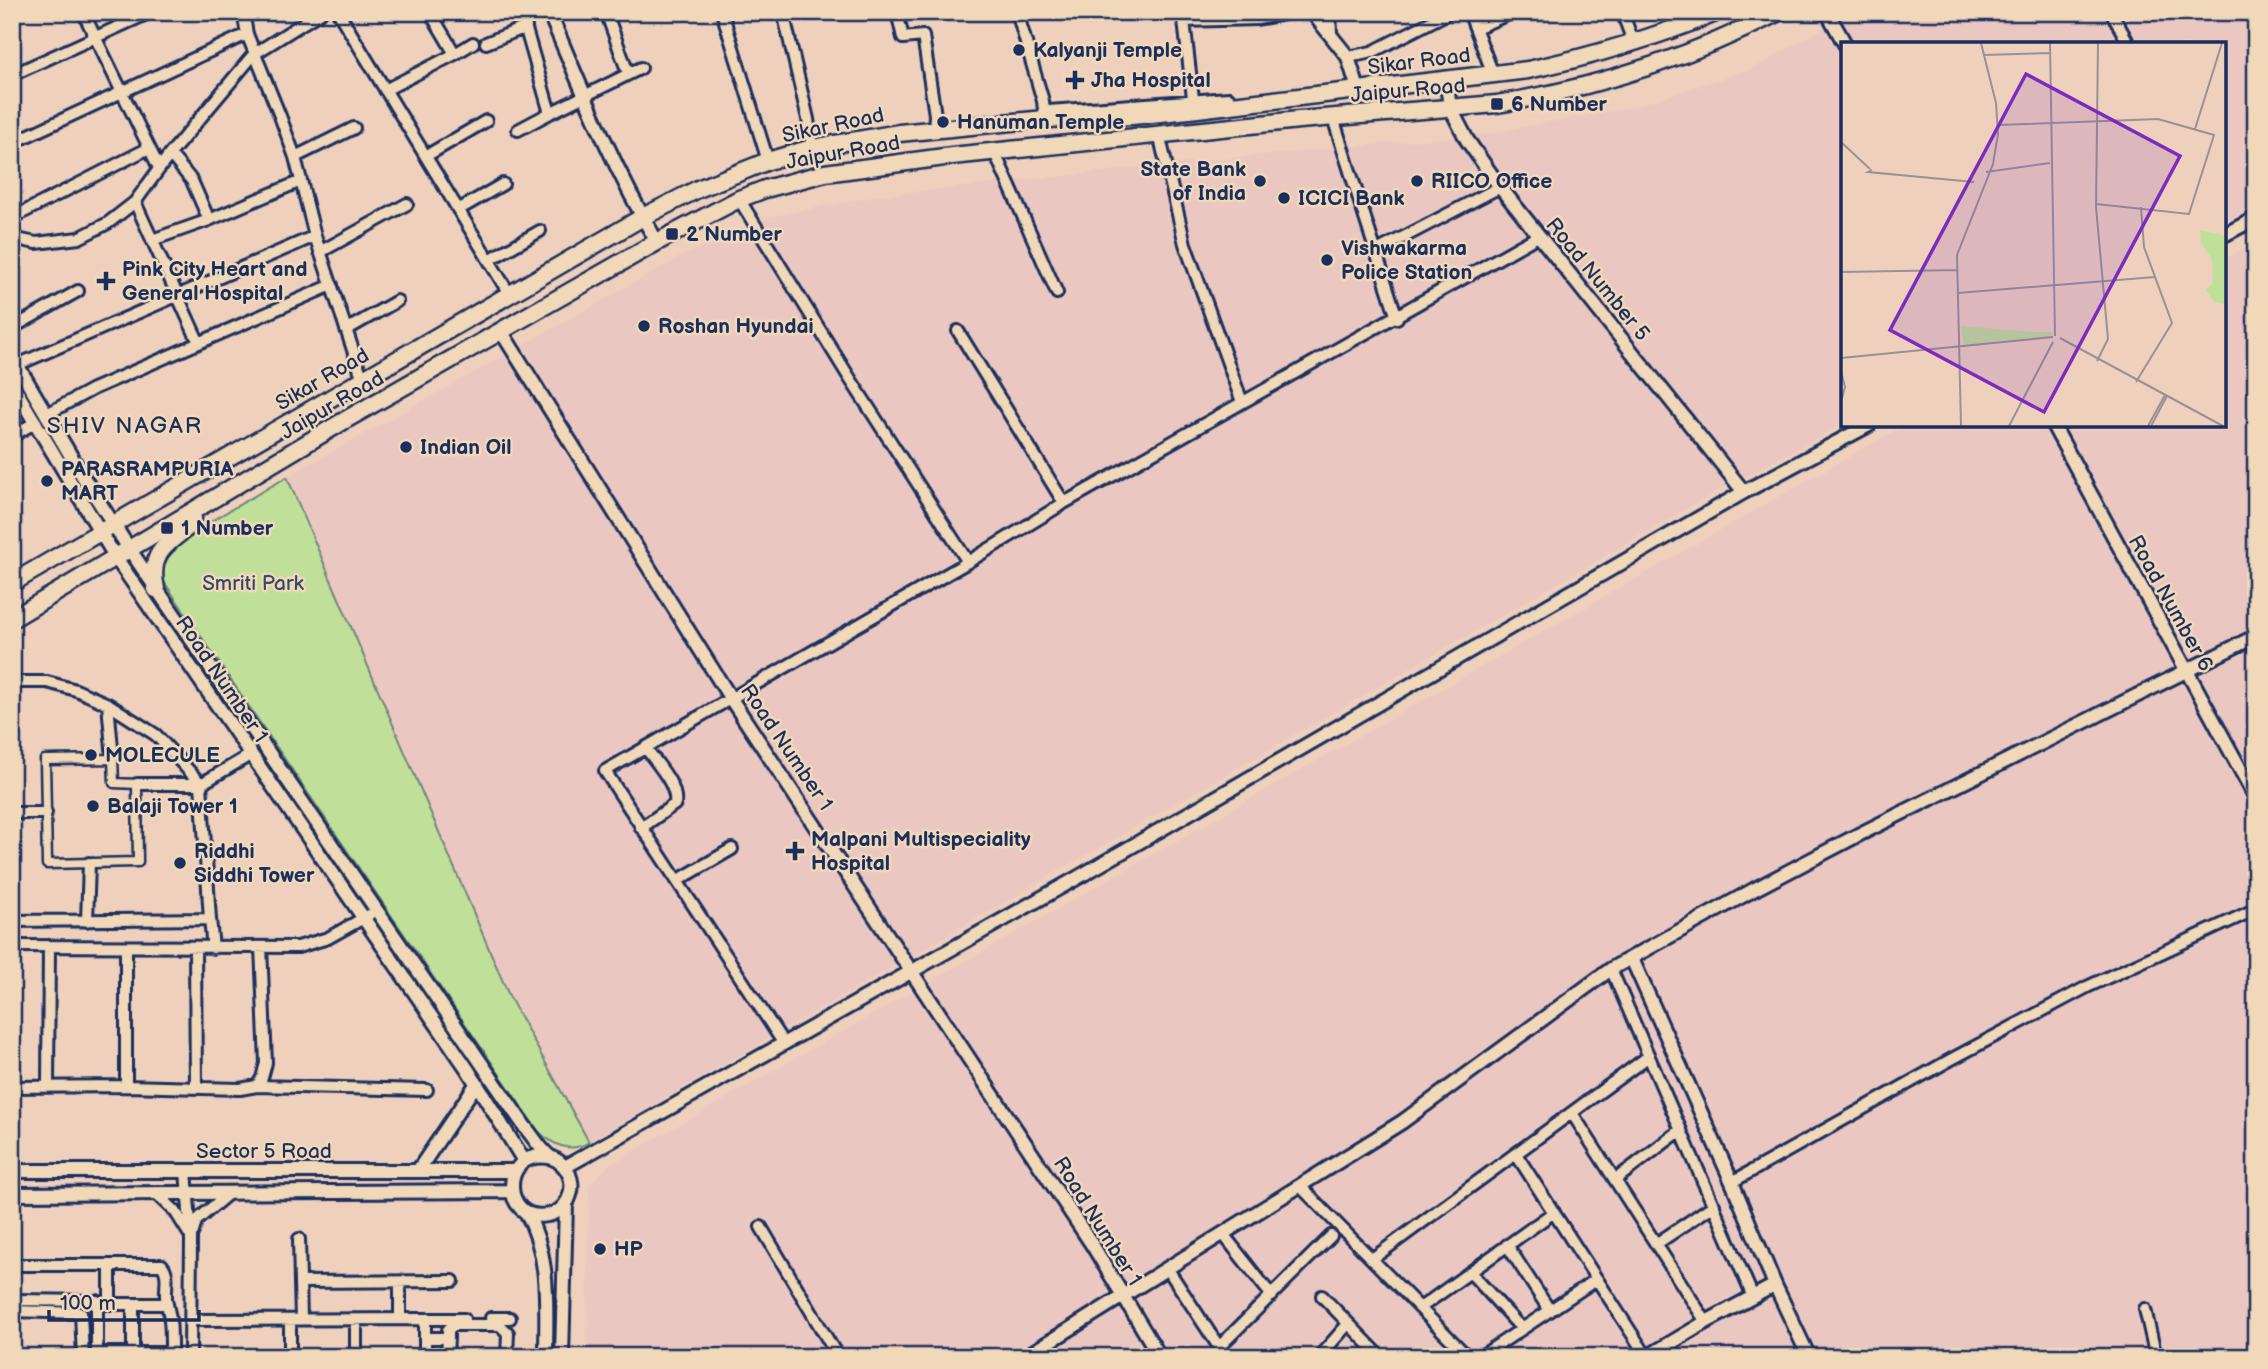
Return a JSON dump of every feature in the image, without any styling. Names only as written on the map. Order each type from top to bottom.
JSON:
[{"type":"main road","name":"Sikar Road","points":[[12,583],[641,214],[767,158],[811,144],[934,127],[1044,116],[1132,116],[1194,105],[1312,97],[1446,78],[1528,70],[1587,58],[1634,44],[1718,12]]},
{"type":"main road","name":"Jaipur Road","points":[[12,619],[346,419],[657,242],[739,200],[793,180],[825,173],[952,156],[1159,134],[1497,104],[1580,87],[1709,44],[1779,12]]},
{"type":"main road","points":[[156,589],[153,569],[156,558],[162,549],[192,524],[193,512]]},
{"type":"street","points":[[83,12],[159,168]]},
{"type":"street","points":[[12,75],[151,12]]},
{"type":"street","points":[[243,12],[254,54],[281,116],[295,157],[315,236],[362,377]]},
{"type":"street","points":[[12,238],[36,243],[79,238],[98,230],[135,202],[170,153],[254,54],[321,12]]},
{"type":"street","points":[[338,12],[508,292]]},
{"type":"street","points":[[430,12],[455,54]]},
{"type":"street","points":[[521,12],[550,113]]},
{"type":"street","points":[[549,12],[584,95],[657,242]]},
{"type":"street","points":[[606,12],[628,74]]},
{"type":"street","points":[[722,12],[767,158]]},
{"type":"street","points":[[783,12],[808,118],[811,144]]},
{"type":"street","points":[[897,12],[903,38],[923,36],[934,127]]},
{"type":"street","points":[[1017,12],[1043,101],[1044,116]]},
{"type":"street","points":[[1194,105],[1184,17],[1257,19],[1296,12]]},
{"type":"street","points":[[1312,12],[1348,57],[1358,89]]},
{"type":"street","points":[[1329,12],[1330,33]]},
{"type":"street","points":[[1348,57],[1372,52],[1450,12]]},
{"type":"street","points":[[1469,12],[1493,74]]},
{"type":"street","points":[[1476,28],[1514,12]]},
{"type":"street","points":[[1622,12],[1634,44]]},
{"type":"street","points":[[1827,12],[1843,42]]},
{"type":"street","points":[[2110,12],[2128,42]]},
{"type":"street","points":[[486,43],[526,27]]},
{"type":"street","points":[[12,143],[247,34]]},
{"type":"street","points":[[386,90],[473,43]]},
{"type":"street","points":[[518,130],[641,68]]},
{"type":"street","name":"Road Number 5","points":[[1446,78],[1450,107],[1467,141],[1500,187],[1744,492]]},
{"type":"street","points":[[1334,118],[1397,318]]},
{"type":"street","points":[[426,156],[486,121]]},
{"type":"street","points":[[295,157],[354,128]]},
{"type":"street","points":[[1159,134],[1185,244],[1242,402]]},
{"type":"street","points":[[12,218],[149,148]]},
{"type":"street","points":[[170,153],[192,181],[209,220]]},
{"type":"street","points":[[995,153],[1057,293]]},
{"type":"street","points":[[152,240],[209,220],[301,181]]},
{"type":"street","points":[[458,210],[503,184]]},
{"type":"street","points":[[1375,252],[1500,187]]},
{"type":"street","points":[[739,200],[968,562]]},
{"type":"street","points":[[135,202],[199,343]]},
{"type":"street","points":[[320,252],[407,204]]},
{"type":"street","points":[[2226,233],[2256,218]]},
{"type":"street","points":[[489,260],[540,231]]},
{"type":"street","points":[[108,525],[15,361],[178,297],[315,236]]},
{"type":"street","points":[[784,1044],[605,771],[968,562],[1064,503],[1397,318],[1538,236]]},
{"type":"street","points":[[47,414],[93,389],[332,285]]},
{"type":"street","points":[[12,328],[78,290]]},
{"type":"street","points":[[346,330],[397,301]]},
{"type":"street","name":"Road Number 1","points":[[501,331],[732,699],[1093,1246],[1160,1357]]},
{"type":"street","points":[[958,331],[1064,503]]},
{"type":"street","points":[[12,384],[108,525]]},
{"type":"street","points":[[12,436],[36,422]]},
{"type":"street","points":[[565,1167],[912,971],[1744,492],[1865,427]]},
{"type":"street","name":"Road Number 6","points":[[2054,427],[2256,798]]},
{"type":"street","name":"Road Number 1","points":[[108,525],[123,554],[250,755],[477,1083],[519,1166]]},
{"type":"street","name":"Road Number 1","points":[[123,554],[156,589],[525,1127],[549,1157]]},
{"type":"street","points":[[1025,1357],[1402,1122],[1611,969],[1790,871],[2256,636]]},
{"type":"street","points":[[12,682],[47,681],[108,704],[156,734],[201,784],[213,948]]},
{"type":"street","points":[[108,704],[114,783],[201,784],[250,755]]},
{"type":"street","points":[[642,828],[675,804],[676,799],[672,786],[646,748]]},
{"type":"street","points":[[114,759],[45,760],[47,864],[138,862],[137,784]]},
{"type":"street","points":[[12,813],[46,813]]},
{"type":"street","points":[[677,881],[732,849]]},
{"type":"street","points":[[87,921],[89,863]]},
{"type":"street","points":[[1732,1182],[1950,1060],[2087,988],[2256,909]]},
{"type":"street","points":[[12,946],[299,947],[328,938],[378,910]]},
{"type":"street","points":[[12,921],[210,919]]},
{"type":"street","points":[[48,1087],[49,946]]},
{"type":"street","points":[[126,947],[126,1086]]},
{"type":"street","points":[[257,1086],[266,1062],[261,947]]},
{"type":"street","points":[[195,948],[196,1087]]},
{"type":"street","points":[[1632,959],[1809,1357]]},
{"type":"street","points":[[1611,969],[1753,1297]]},
{"type":"street","points":[[1371,1259],[1649,1056]]},
{"type":"street","points":[[419,1169],[477,1083]]},
{"type":"street","points":[[12,1087],[240,1089],[257,1086],[427,1090]]},
{"type":"street","points":[[1572,1113],[1706,1322]]},
{"type":"street","points":[[1615,1180],[1681,1130]]},
{"type":"street","points":[[1516,1154],[1647,1357],[1775,1285]]},
{"type":"street","points":[[546,1357],[543,1255],[534,1226],[514,1199],[512,1191],[519,1166],[536,1156],[549,1157],[565,1167],[572,1184],[566,1203],[562,1357]]},
{"type":"street","name":"Sector 5 Road","points":[[12,1171],[519,1166]]},
{"type":"street","points":[[186,1170],[191,1238],[190,1357]]},
{"type":"street","points":[[1300,1186],[1468,1357]]},
{"type":"street","name":"Sector 5 Road","points":[[12,1194],[512,1191]]},
{"type":"street","points":[[156,1193],[175,1211],[191,1238]]},
{"type":"street","points":[[191,1238],[196,1221],[229,1193]]},
{"type":"street","points":[[526,1212],[545,1216],[557,1212],[566,1203]]},
{"type":"street","points":[[1656,1244],[1714,1205]]},
{"type":"street","points":[[1420,1308],[1554,1212]]},
{"type":"street","points":[[761,1227],[838,1357]]},
{"type":"street","points":[[1223,1234],[1272,1296]]},
{"type":"street","points":[[1167,1268],[1221,1352],[1331,1236]]},
{"type":"street","points":[[290,1357],[300,1282],[299,1239]]},
{"type":"street","points":[[1507,1245],[1550,1311]]},
{"type":"street","points":[[12,1265],[110,1265],[162,1265],[167,1272],[171,1349],[165,1353],[133,1355],[97,1353],[110,1265]]},
{"type":"street","points":[[1470,1272],[1522,1329]]},
{"type":"street","points":[[1480,1357],[1597,1279]]},
{"type":"street","points":[[300,1282],[400,1283],[453,1280]]},
{"type":"street","points":[[400,1283],[400,1318]]},
{"type":"street","points":[[1322,1296],[1381,1357]]},
{"type":"street","points":[[12,1300],[167,1304]]},
{"type":"street","points":[[133,1304],[133,1355]]},
{"type":"street","points":[[2145,1309],[2156,1357]]},
{"type":"street","points":[[12,1311],[81,1313],[83,1357]]},
{"type":"street","points":[[190,1320],[510,1318]]},
{"type":"street","points":[[425,1319],[425,1357]]},
{"type":"street","points":[[356,1320],[356,1357]]},
{"type":"street","points":[[1319,1357],[1348,1324]]},
{"type":"street","points":[[447,1357],[448,1331],[453,1325],[500,1325],[508,1334],[508,1357]]},
{"type":"street","points":[[425,1338],[448,1338]]},
{"type":"shaded area","points":[[1853,12],[2256,12],[2256,208],[2226,223],[2226,42],[1841,42],[1841,426],[1721,489],[589,1142],[510,998],[287,477],[686,254],[769,217],[877,196],[1485,134],[1630,108],[1752,69]]},
{"type":"shaded area","points":[[2256,243],[2256,1357],[587,1357],[589,1185],[609,1165],[1901,427],[2226,427],[2226,258]]},
{"type":"green space","name":"Smriti Park","points":[[287,477],[510,998],[589,1142],[582,1146],[562,1146],[538,1131],[156,570],[175,542]]},
{"type":"place","name":"Kalyanji Temple","points":[[1019,50]]},
{"type":"place","name":"Jha Hospital","points":[[1075,80]]},
{"type":"place","name":"6 Number","points":[[1497,104]]},
{"type":"place","name":"Hanuman Temple","points":[[943,122]]},
{"type":"place","name":"State Bank of India","points":[[1260,181]]},
{"type":"place","name":"RIICO Office","points":[[1417,181]]},
{"type":"place","name":"ICICI Bank","points":[[1284,198]]},
{"type":"place","name":"2 Number","points":[[672,234]]},
{"type":"place","name":"Vishwakarma Police Station","points":[[1327,260]]},
{"type":"place","name":"Pink City Heart and General Hospital","points":[[106,281]]},
{"type":"place","name":"Roshan Hyundai","points":[[644,326]]},
{"type":"place","name":"Indian Oil","points":[[406,447]]},
{"type":"place","name":"PARASRAMPURIA MART","points":[[47,481]]},
{"type":"place","name":"1 Number","points":[[167,528]]},
{"type":"place","name":"MOLECULE","points":[[91,755]]},
{"type":"place","name":"Balaji Tower 1","points":[[93,806]]},
{"type":"place","name":"Malpani Multispeciality Hospital","points":[[795,851]]},
{"type":"place","name":"Riddhi Siddhi Tower","points":[[180,863]]},
{"type":"place","name":"HP","points":[[600,1249]]},
{"type":"district","name":"SHIV NAGAR","points":[[125,425]]}]
